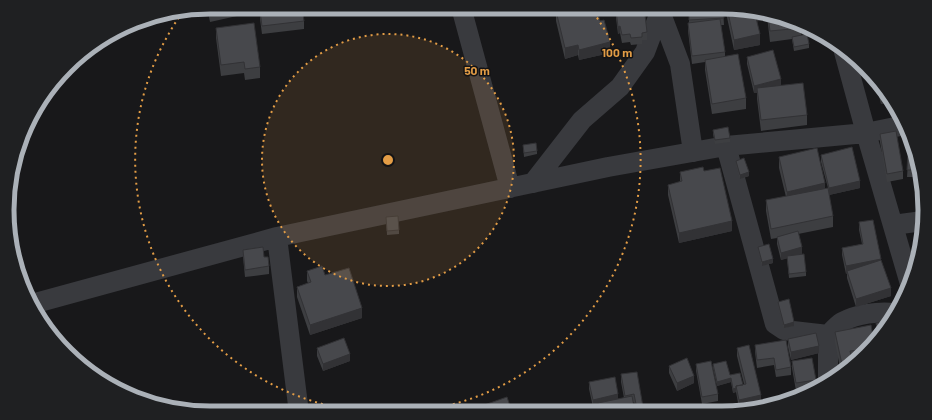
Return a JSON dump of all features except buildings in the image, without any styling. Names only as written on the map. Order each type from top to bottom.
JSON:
[{"type":"street","points":[[463,14],[510,188]]},
{"type":"street","points":[[533,183],[582,120],[620,87],[645,52],[659,14]]},
{"type":"street","points":[[663,14],[680,64],[693,152]]},
{"type":"street","points":[[846,59],[907,275]]},
{"type":"street","points":[[37,303],[277,237],[608,167],[726,146],[866,134],[899,126]]},
{"type":"street","points":[[726,146],[775,324],[784,330],[828,335]]},
{"type":"street","points":[[893,225],[918,222]]},
{"type":"street","points":[[277,237],[298,406]]},
{"type":"street","points":[[828,375],[828,335],[841,323],[858,316],[889,312]]}]
